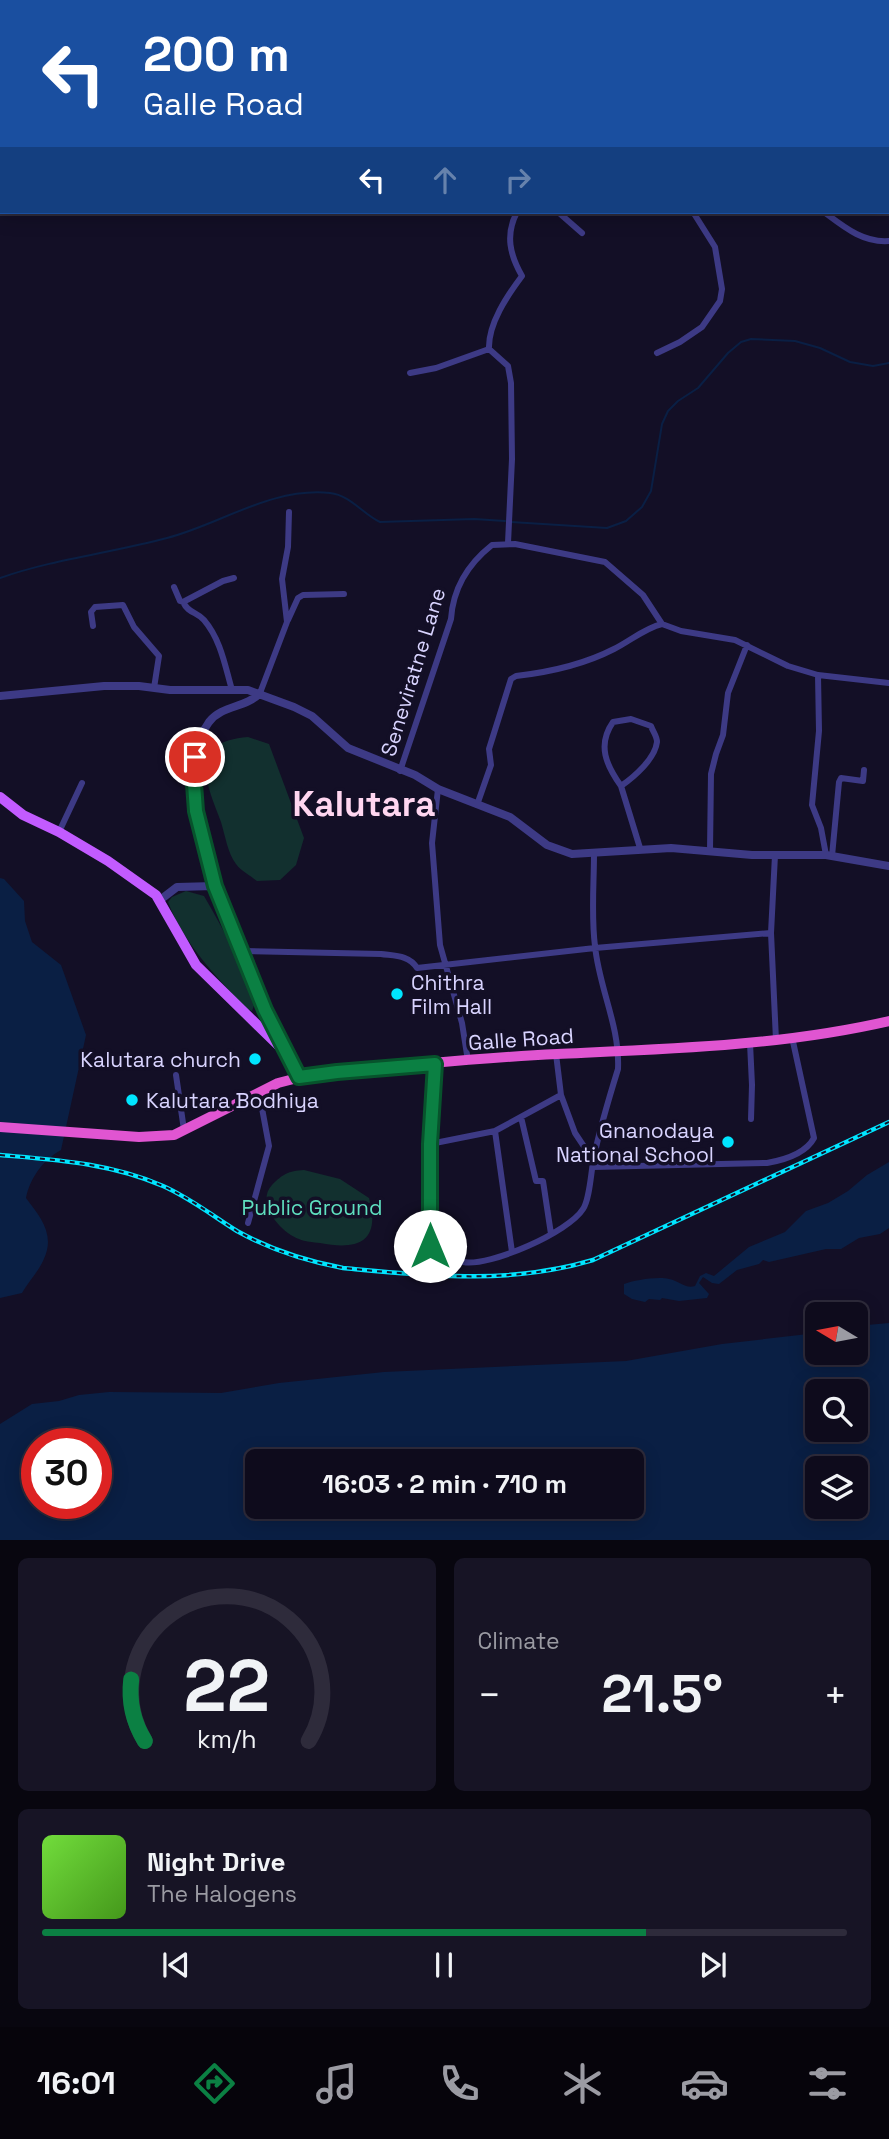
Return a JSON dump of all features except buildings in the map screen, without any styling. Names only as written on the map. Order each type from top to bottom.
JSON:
[{"type":"highway","name":"Galle Road","points":[[0,1127],[90,1135],[174,1135],[278,1083],[299,1077],[468,1061],[750,1043],[889,1021]]},
{"type":"main road","points":[[0,797],[23,815],[59,832],[108,861],[156,895],[196,965],[285,1052],[299,1077]]},
{"type":"street","points":[[516,214],[512,222],[510,243],[512,257],[522,276],[489,335],[489,349],[508,366],[511,383],[513,440],[508,543],[605,562],[643,595],[662,624]]},
{"type":"street","points":[[560,214],[582,233]]},
{"type":"street","points":[[657,353],[702,327],[720,301],[722,289],[715,247],[694,214]]},
{"type":"street","points":[[827,214],[862,237],[878,242],[889,241]]},
{"type":"street","points":[[410,373],[444,365],[489,349]]},
{"type":"street","points":[[287,622],[282,579],[288,547],[289,512]]},
{"type":"street","name":"Seneviratne Lane","points":[[400,771],[451,618],[453,597],[458,585],[492,545],[508,543]]},
{"type":"street","points":[[183,602],[234,578]]},
{"type":"street","points":[[174,587],[187,610],[204,620],[215,639],[225,659],[232,690]]},
{"type":"street","points":[[285,1052],[240,951],[215,886],[196,811],[195,757],[210,722],[224,710],[252,701],[260,693],[298,598],[344,594]]},
{"type":"street","points":[[93,626],[91,612],[94,607],[122,605],[134,627],[159,656],[154,688]]},
{"type":"street","points":[[477,805],[491,765],[489,749],[511,679],[587,662],[651,627],[662,624],[681,631],[735,640],[788,666],[818,675],[889,683]]},
{"type":"street","points":[[710,850],[711,774],[723,735],[728,693],[747,645]]},
{"type":"street","points":[[818,675],[819,731],[812,805],[829,856]]},
{"type":"street","points":[[0,696],[104,686],[260,693],[312,716],[348,748],[415,775],[438,789],[510,817],[547,845],[572,854],[640,848],[710,850],[829,856],[889,866]]},
{"type":"street","points":[[621,786],[648,761],[657,745],[650,726],[631,719],[613,722],[603,744],[609,768],[621,786],[640,848]]},
{"type":"street","points":[[829,856],[839,782],[841,778],[863,781],[864,770]]},
{"type":"street","points":[[59,832],[82,783]]},
{"type":"street","points":[[438,789],[432,843],[440,945],[462,1023],[468,1061]]},
{"type":"street","points":[[435,1064],[430,1144],[430,1246],[441,1255],[464,1262],[485,1262],[569,1224],[584,1208],[618,1069],[619,1053],[613,1018],[595,948],[594,854]]},
{"type":"street","points":[[775,855],[771,933],[776,1040]]},
{"type":"street","points":[[159,900],[177,887],[215,886]]},
{"type":"street","points":[[240,951],[381,954],[404,957],[412,961],[417,968],[595,948],[771,933]]},
{"type":"street","points":[[593,1163],[767,1163],[792,1156],[810,1146],[814,1138],[792,1037]]},
{"type":"street","points":[[750,1043],[751,1119]]},
{"type":"street","points":[[556,1055],[561,1095],[575,1133],[593,1163]]},
{"type":"street","points":[[176,1074],[184,1130]]},
{"type":"street","points":[[248,1223],[269,1146],[259,1092]]},
{"type":"street","points":[[430,1144],[495,1131],[561,1095]]},
{"type":"street","points":[[521,1117],[536,1181],[543,1181],[551,1234]]},
{"type":"street","points":[[495,1131],[512,1252]]},
{"type":"green space","points":[[248,737],[269,744],[304,838],[296,865],[280,880],[257,881],[236,864],[210,793],[206,766],[208,756],[228,740]]},
{"type":"green space","points":[[186,891],[204,896],[256,1000],[252,1011],[242,1005],[210,969],[179,926],[168,902],[172,897]]},
{"type":"green space","name":"Public Ground","points":[[304,1170],[340,1179],[369,1198],[372,1224],[364,1240],[346,1245],[306,1241],[292,1236],[278,1224],[268,1208],[268,1192],[283,1176]]},
{"type":"water","points":[[0,878],[24,901],[25,921],[32,942],[61,965],[86,1035],[61,1150],[38,1170],[26,1198],[45,1227],[47,1252],[22,1293],[0,1298]]},
{"type":"water","points":[[889,1162],[889,1228],[880,1234],[859,1238],[841,1249],[826,1249],[769,1262],[763,1260],[759,1264],[737,1270],[719,1284],[703,1277],[699,1283],[709,1294],[707,1298],[679,1301],[662,1298],[645,1302],[624,1294],[624,1284],[646,1279],[665,1278],[695,1286],[700,1276],[706,1273],[714,1276],[749,1247],[785,1232],[806,1211],[828,1203]]},
{"type":"water","points":[[889,1323],[889,1540],[0,1540],[0,1424],[32,1404],[109,1392],[221,1393],[279,1383],[384,1372],[626,1361],[722,1344],[805,1334],[805,1365],[868,1365],[868,1325]]},
{"type":"waterway","points":[[511,522],[607,528],[626,521],[642,507],[651,491],[662,424],[668,411],[698,388],[741,342],[751,339],[795,341],[820,348],[850,362],[873,366],[889,363]]},
{"type":"waterway","points":[[0,578],[41,566],[167,538],[267,501],[308,493],[337,494],[380,522],[474,519],[505,521]]},
{"type":"railway","points":[[0,1155],[103,1167],[143,1178],[183,1196],[250,1238],[316,1262],[343,1268],[407,1274],[500,1276],[562,1268],[593,1260],[889,1122]]},
{"type":"place","name":"Chithra Film Hall","points":[[397,994]]},
{"type":"place","name":"Kalutara church","points":[[255,1059]]},
{"type":"place","name":"Kalutara Bodhiya","points":[[132,1100]]},
{"type":"place","name":"Gnanodaya National School","points":[[728,1142]]},
{"type":"district","name":"Kalutara","points":[[364,804]]},
{"type":"route","points":[[195,757],[196,811],[215,886],[265,1010],[299,1077],[435,1064],[430,1144],[430,1246]]}]
